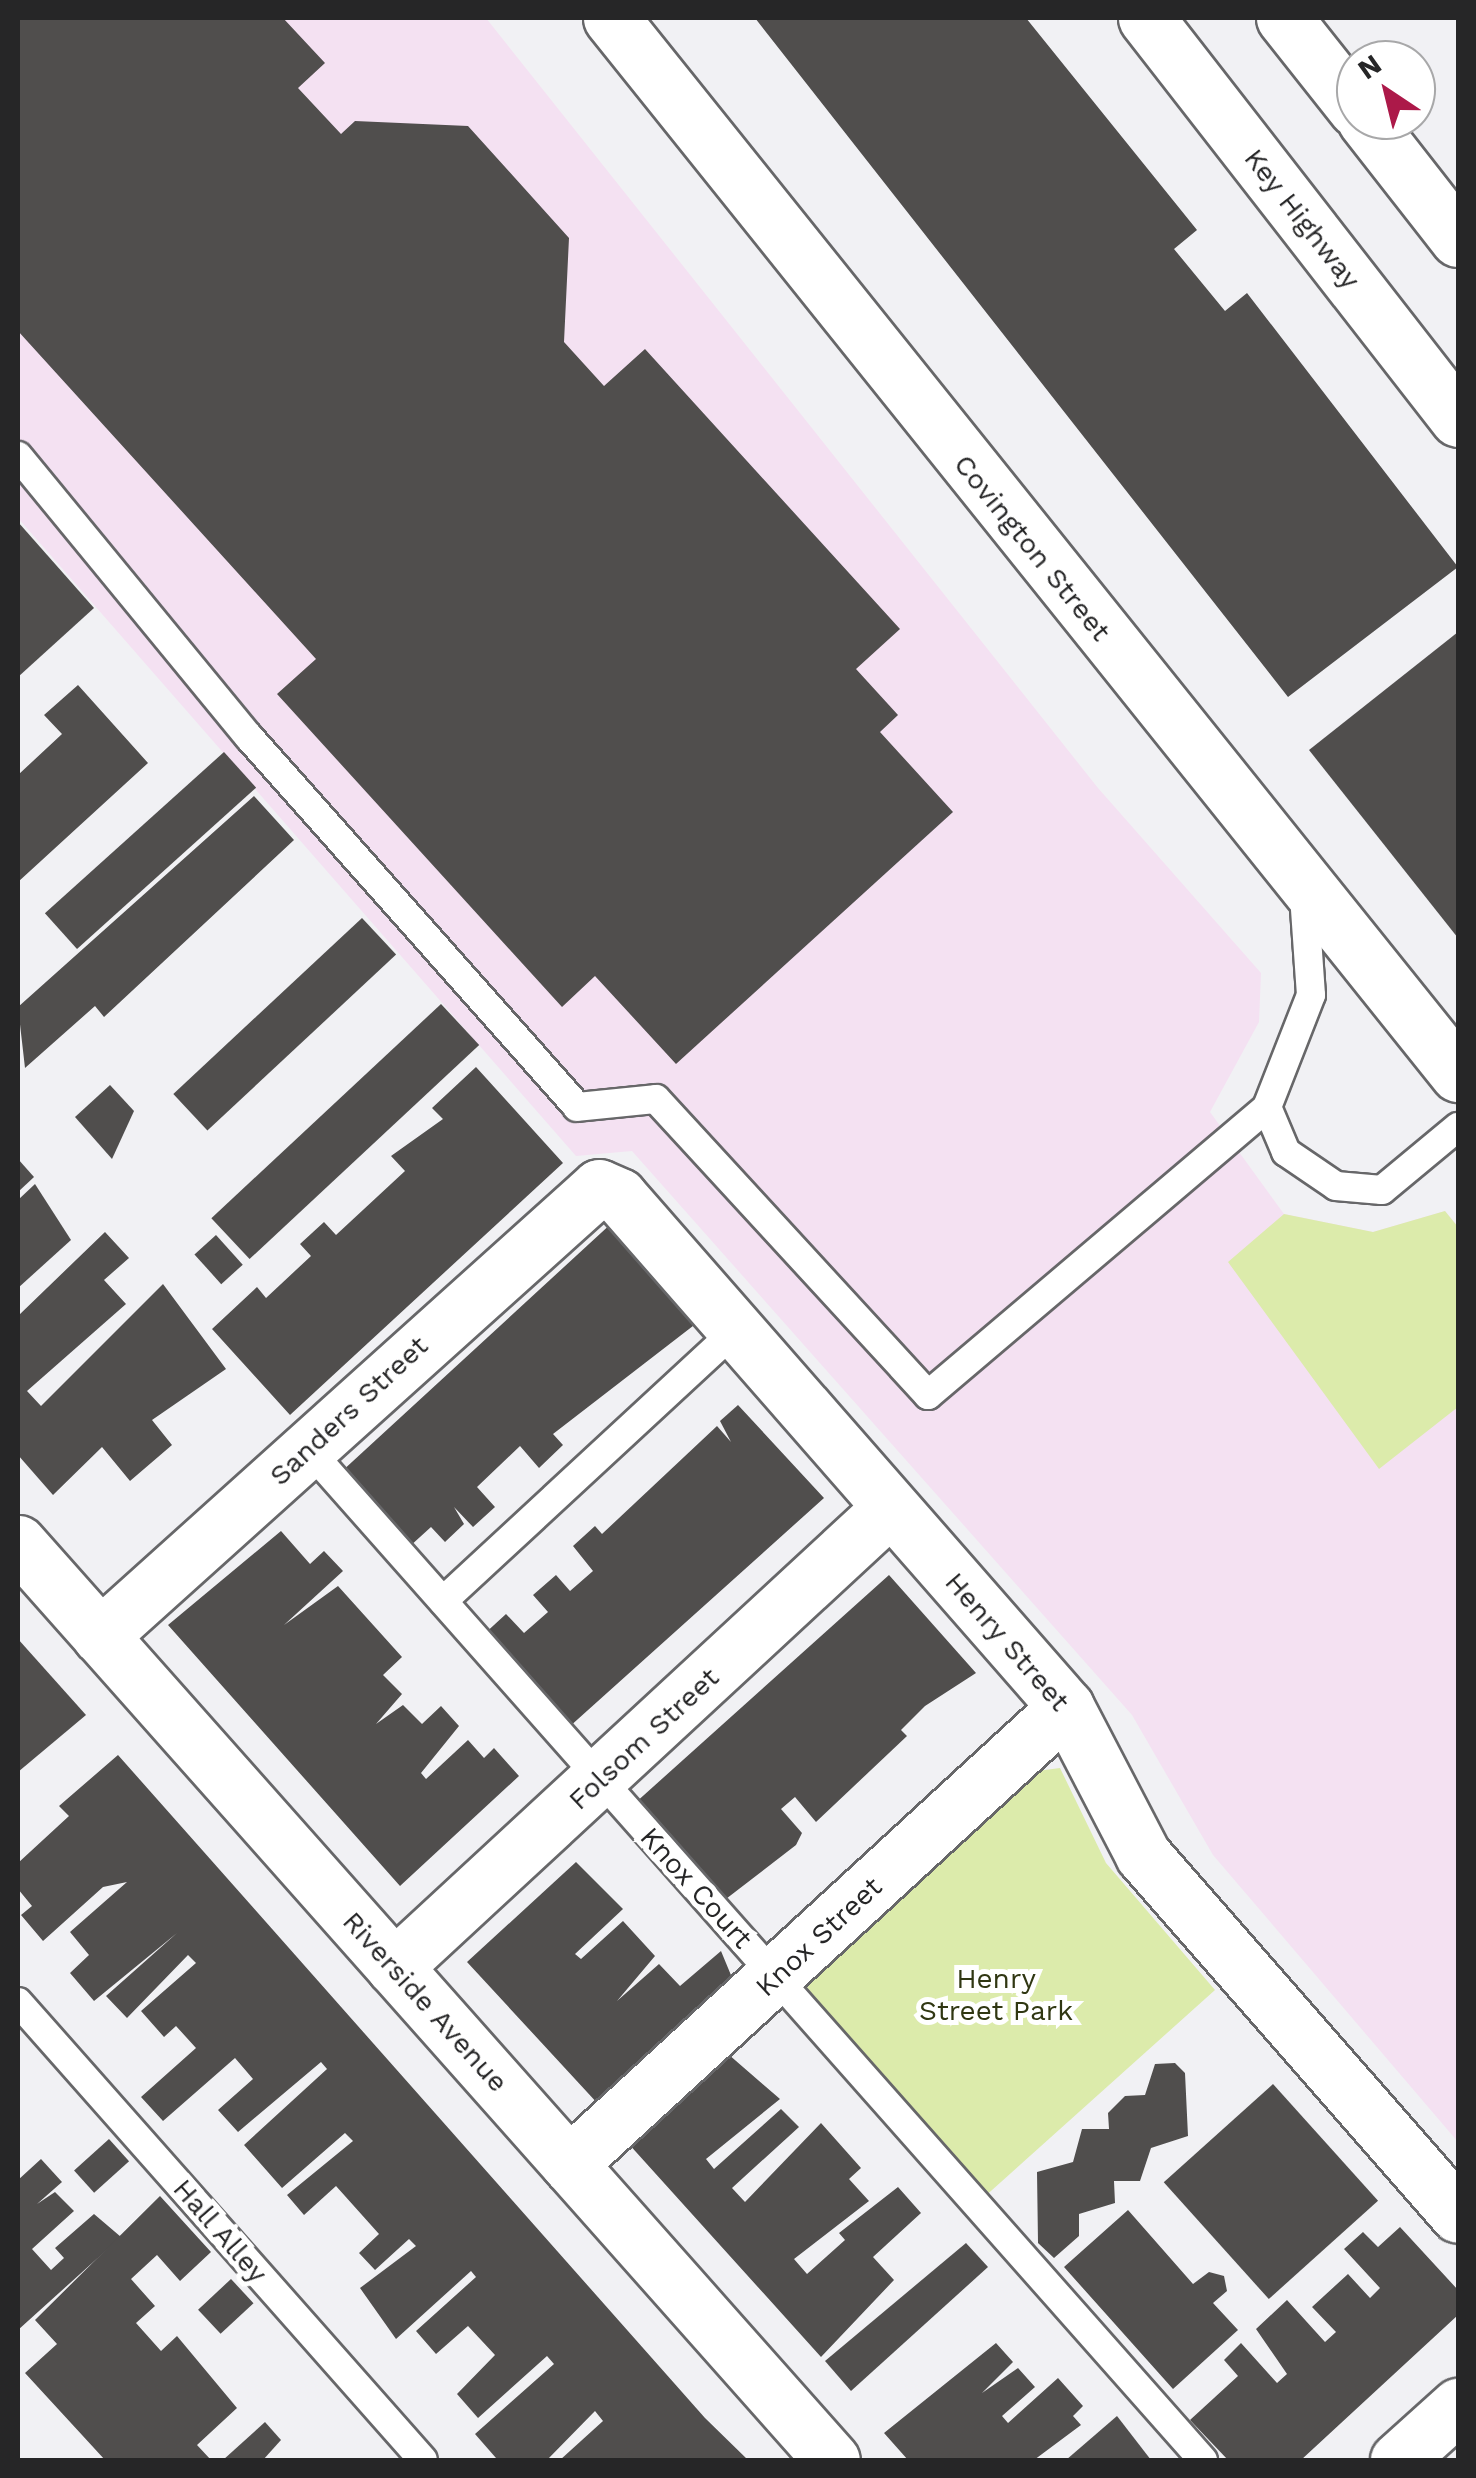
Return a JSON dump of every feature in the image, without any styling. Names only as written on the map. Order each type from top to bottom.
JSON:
[{"type":"street","name":"Covington Street","points":[[610,18],[1304,889],[1458,1074]]},
{"type":"street","name":"Key Highway","points":[[1146,18],[1458,420]]},
{"type":"street","points":[[1284,18],[1336,84]]},
{"type":"street","points":[[1381,140],[1458,239]]},
{"type":"street","name":"Henry Street","points":[[599,1188],[619,1196],[1066,1707],[1144,1855],[1458,2214]]},
{"type":"street","name":"Sanders Street","points":[[100,1636],[599,1188]]},
{"type":"street","name":"Folsom Street","points":[[394,1967],[890,1508]]},
{"type":"street","name":"Riverside Avenue","points":[[18,1543],[832,2460]]},
{"type":"street","name":"Knox Street","points":[[569,2164],[776,1978],[1066,1707]]},
{"type":"street","points":[[1398,2460],[1458,2406]]},
{"type":"lane","points":[[18,456],[576,1107],[656,1099],[928,1395],[1267,1107],[1311,995],[1304,889]]},
{"type":"lane","points":[[1267,1107],[1286,1152],[1336,1186],[1382,1190],[1458,1127]]},
{"type":"lane","points":[[443,1601],[736,1330]]},
{"type":"lane","name":"Knox Court","points":[[310,1450],[1203,2460]]},
{"type":"lane","name":"Hall Alley","points":[[18,2002],[423,2460]]},
{"type":"shaded area","points":[[18,18],[486,18],[1098,788],[1261,973],[1259,1022],[1210,1112],[1284,1214],[1373,1232],[1445,1211],[1458,1227],[1458,2142],[1213,1855],[1132,1715],[632,1151],[576,1156],[18,518]]},
{"type":"green space","points":[[1445,1211],[1458,1227],[1458,1407],[1379,1469],[1228,1262],[1284,1214],[1373,1232]]},
{"type":"green space","name":"Henry Street Park","points":[[1060,1768],[1106,1863],[1215,1990],[982,2199],[794,1988],[1030,1772]]},
{"type":"building","points":[[18,18],[283,18],[325,63],[298,88],[341,134],[355,121],[468,126],[569,238],[564,342],[604,386],[645,349],[900,629],[856,669],[898,715],[880,732],[953,812],[676,1064],[595,976],[562,1007],[277,694],[316,659],[18,331]]},
{"type":"building","points":[[755,18],[1026,18],[1197,230],[1174,249],[1225,311],[1247,293],[1458,567],[1288,697]]},
{"type":"building","points":[[18,522],[94,608],[18,677]]},
{"type":"building","points":[[1458,632],[1458,938],[1309,750]]},
{"type":"building","points":[[78,685],[148,763],[18,882],[18,775],[62,734],[44,715]]},
{"type":"building","points":[[224,752],[256,788],[77,949],[45,913]]},
{"type":"building","points":[[254,796],[294,840],[104,1017],[95,1006],[25,1068],[18,1007]]},
{"type":"building","points":[[362,918],[396,955],[207,1131],[173,1094]]},
{"type":"building","points":[[441,1004],[479,1045],[250,1259],[211,1218]]},
{"type":"building","points":[[476,1067],[563,1163],[290,1415],[212,1329],[257,1287],[266,1298],[311,1256],[300,1244],[324,1222],[336,1235],[405,1171],[391,1156],[443,1119],[432,1108]]},
{"type":"building","points":[[110,1085],[134,1111],[112,1159],[75,1117]]},
{"type":"building","points":[[18,1159],[34,1177],[18,1192]]},
{"type":"building","points":[[35,1184],[71,1240],[18,1288],[18,1200]]},
{"type":"building","points":[[614,1221],[702,1319],[553,1434],[563,1445],[539,1468],[520,1446],[477,1487],[495,1507],[473,1527],[454,1507],[464,1524],[445,1542],[431,1527],[409,1547],[340,1473]]},
{"type":"building","points":[[105,1232],[129,1258],[104,1280],[126,1304],[27,1391],[41,1406],[163,1284],[226,1369],[152,1420],[172,1445],[130,1481],[102,1447],[53,1495],[18,1455],[18,1316]]},
{"type":"building","points":[[216,1235],[243,1265],[221,1284],[194,1254]]},
{"type":"building","points":[[738,1405],[824,1498],[568,1728],[482,1636],[506,1614],[524,1633],[548,1612],[533,1595],[556,1575],[570,1591],[593,1571],[573,1546],[595,1526],[602,1534],[717,1426],[731,1442],[720,1421]]},
{"type":"building","points":[[281,1531],[310,1564],[324,1551],[343,1571],[284,1625],[338,1586],[402,1657],[383,1675],[402,1694],[376,1724],[403,1705],[422,1724],[441,1706],[459,1726],[421,1773],[426,1779],[468,1740],[484,1758],[494,1748],[519,1776],[400,1886],[168,1625]]},
{"type":"building","points":[[889,1575],[976,1673],[925,1706],[901,1730],[907,1736],[816,1822],[795,1797],[781,1809],[802,1833],[796,1845],[722,1902],[634,1804]]},
{"type":"building","points":[[18,1639],[86,1715],[18,1772]]},
{"type":"building","points":[[118,1755],[705,2418],[748,2460],[560,2460],[603,2421],[595,2411],[547,2460],[496,2458],[475,2434],[554,2364],[547,2356],[478,2418],[457,2394],[495,2355],[468,2326],[436,2354],[416,2331],[476,2277],[471,2271],[396,2339],[360,2288],[416,2246],[409,2239],[375,2270],[359,2253],[379,2234],[336,2186],[304,2215],[287,2195],[353,2141],[345,2133],[282,2188],[244,2145],[327,2069],[321,2062],[238,2132],[218,2110],[253,2079],[235,2058],[163,2121],[141,2097],[196,2048],[176,2026],[164,2037],[141,2011],[196,1963],[188,1955],[127,2018],[106,1996],[177,1933],[94,2001],[70,1973],[89,1955],[70,1932],[127,1882],[103,1887],[43,1941],[21,1915],[32,1906],[18,1889],[18,1863],[69,1816],[59,1806]]},
{"type":"building","points":[[576,1862],[623,1909],[575,1954],[581,1959],[623,1921],[655,1956],[617,2001],[659,1964],[680,1986],[721,1951],[733,1980],[599,2105],[467,1962]]},
{"type":"building","points":[[728,2054],[780,2099],[706,2159],[714,2169],[781,2109],[799,2127],[732,2188],[745,2202],[821,2123],[861,2168],[849,2179],[869,2201],[794,2259],[807,2274],[845,2240],[839,2233],[898,2187],[921,2213],[873,2257],[894,2280],[821,2357],[627,2142]]},
{"type":"building","points":[[1175,2063],[1185,2073],[1188,2136],[1151,2148],[1140,2181],[1114,2181],[1115,2203],[1079,2214],[1079,2236],[1054,2258],[1038,2243],[1037,2172],[1073,2162],[1082,2129],[1109,2129],[1108,2113],[1125,2096],[1145,2095],[1155,2064]]},
{"type":"building","points":[[1273,2084],[1378,2201],[1269,2299],[1164,2182]]},
{"type":"building","points":[[109,2139],[129,2161],[94,2193],[74,2170]]},
{"type":"building","points":[[41,2159],[62,2182],[37,2204],[55,2192],[74,2211],[32,2249],[51,2270],[64,2258],[55,2248],[94,2214],[121,2237],[18,2330],[18,2180]]},
{"type":"building","points":[[160,2196],[211,2252],[180,2281],[157,2255],[131,2279],[155,2306],[136,2323],[161,2351],[177,2336],[237,2408],[197,2445],[211,2460],[105,2460],[25,2373],[57,2344],[35,2320]]},
{"type":"building","points":[[1128,2210],[1193,2284],[1209,2272],[1224,2276],[1227,2291],[1213,2303],[1238,2330],[1173,2389],[1064,2267]]},
{"type":"building","points":[[1400,2227],[1458,2290],[1458,2315],[1301,2460],[1228,2460],[1190,2420],[1238,2376],[1224,2360],[1241,2343],[1277,2383],[1287,2374],[1256,2329],[1287,2300],[1325,2342],[1336,2332],[1312,2307],[1348,2274],[1370,2298],[1380,2288],[1344,2249],[1363,2232],[1378,2247]]},
{"type":"building","points":[[966,2243],[988,2267],[851,2391],[825,2361]]},
{"type":"building","points":[[231,2279],[254,2303],[221,2334],[198,2310]]},
{"type":"building","points":[[996,2343],[1013,2362],[982,2393],[1018,2368],[1035,2387],[1002,2416],[1008,2423],[1058,2378],[1083,2406],[1073,2416],[1081,2425],[1034,2460],[908,2460],[884,2433]]},
{"type":"building","points":[[1117,2416],[1151,2460],[1066,2460]]},
{"type":"building","points":[[265,2422],[281,2440],[263,2460],[223,2460]]}]
